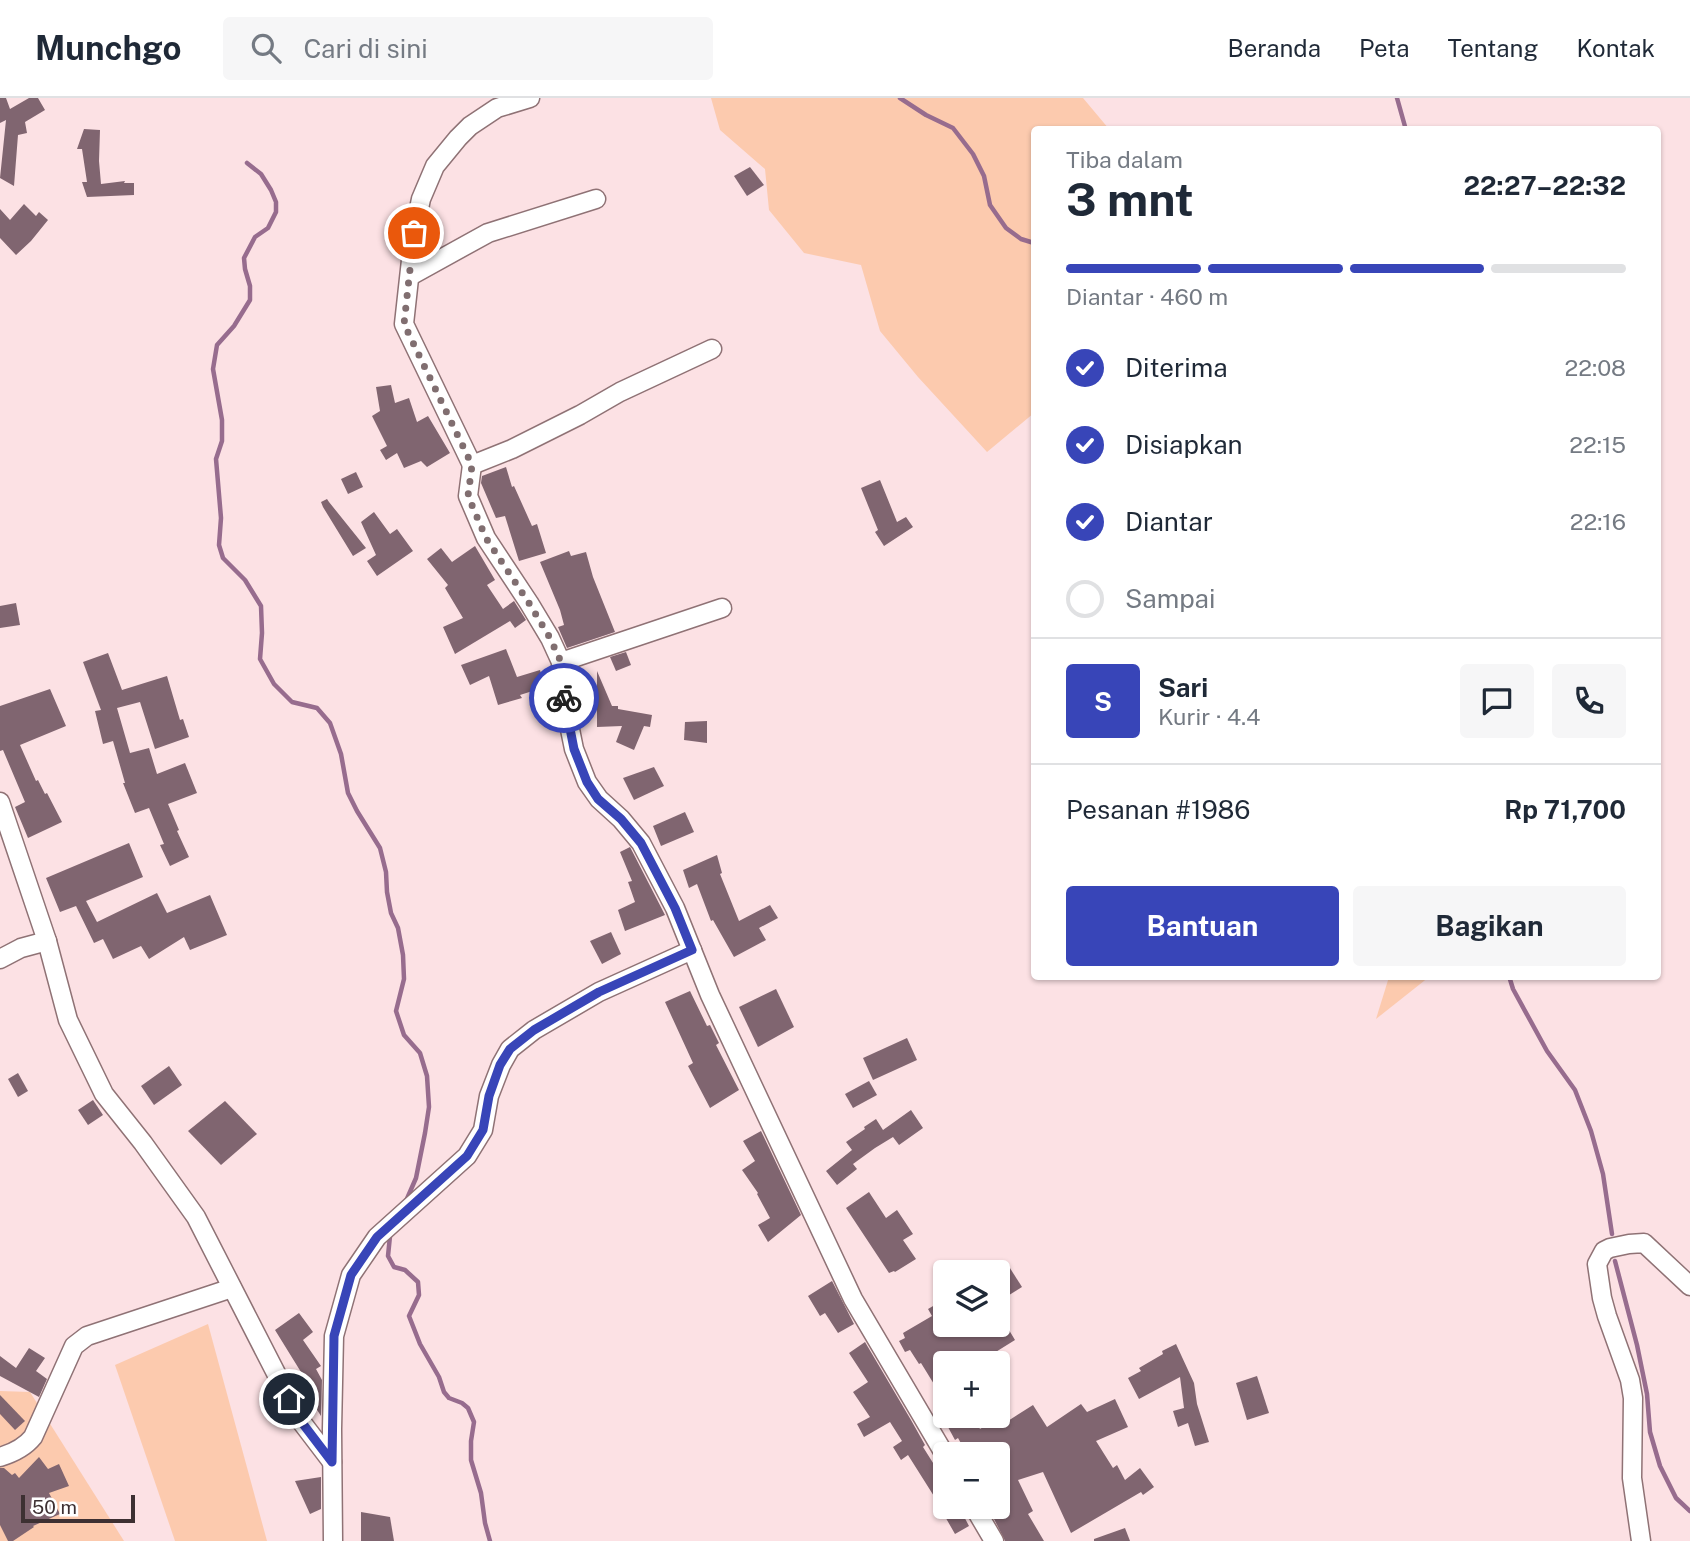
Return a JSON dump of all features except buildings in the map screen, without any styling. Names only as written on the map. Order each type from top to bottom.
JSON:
[{"type":"street","points":[[530,98],[497,108],[470,127],[435,166],[421,199],[414,233],[404,324],[472,465],[468,496],[486,538],[529,603],[561,662],[562,691],[574,749],[587,782],[598,799],[621,819],[641,843],[675,908],[716,1007],[853,1299],[937,1442]]},
{"type":"street","points":[[410,276],[488,233],[596,199]]},
{"type":"street","points":[[472,465],[512,449],[580,415],[620,391],[712,349]]},
{"type":"street","points":[[561,662],[722,608]]},
{"type":"street","points":[[0,802],[47,941],[68,1020],[104,1094],[196,1217],[300,1420],[332,1462]]},
{"type":"street","points":[[0,959],[21,948],[47,941]]},
{"type":"street","points":[[333,1541],[334,1336],[351,1275],[377,1237],[467,1156],[483,1130],[489,1096],[500,1065],[510,1049],[534,1030],[599,992],[692,950]]},
{"type":"street","points":[[1641,1541],[1632,1478],[1633,1398],[1630,1380],[1602,1298],[1597,1264],[1604,1251],[1610,1248],[1644,1243],[1690,1286]]},
{"type":"street","points":[[0,1457],[18,1450],[33,1437],[74,1346],[79,1341],[87,1336],[232,1288]]},
{"type":"street","points":[[981,1519],[993,1541]]},
{"type":"shaded area","points":[[711,98],[1083,98],[1106,126],[1031,126],[1031,415],[987,452],[880,331],[861,265],[804,253],[769,210],[765,169],[720,130]]},
{"type":"shaded area","points":[[1388,980],[1425,980],[1376,1019]]},
{"type":"shaded area","points":[[208,1324],[267,1541],[175,1541],[115,1365]]},
{"type":"shaded area","points":[[0,1391],[30,1392],[124,1541],[0,1541]]},
{"type":"waterway","points":[[900,98],[953,128],[973,154],[984,176],[990,205],[1006,228],[1021,239],[1031,242]]},
{"type":"waterway","points":[[1397,98],[1405,126]]},
{"type":"waterway","points":[[247,163],[261,174],[271,190],[276,202],[276,212],[268,228],[255,237],[244,258],[250,300],[234,326],[217,345],[213,369],[222,420],[222,441],[216,459],[221,518],[219,545],[223,558],[245,580],[261,606],[260,659],[274,684],[292,702],[317,708],[330,723],[341,754],[348,793],[380,848],[391,913],[398,928],[403,955],[404,979],[396,1011],[404,1035],[420,1053],[427,1076],[429,1107],[425,1133],[416,1178],[406,1201]]},
{"type":"waterway","points":[[1510,980],[1547,1051],[1575,1090],[1591,1131],[1603,1174],[1612,1234]]},
{"type":"waterway","points":[[390,1236],[388,1256],[394,1267],[405,1270],[418,1282],[419,1295],[409,1316],[420,1344],[439,1377],[444,1392],[449,1398],[468,1408],[474,1422],[471,1460],[481,1493],[490,1541]]},
{"type":"waterway","points":[[1615,1261],[1637,1345],[1647,1394],[1650,1432],[1660,1466],[1676,1498],[1690,1511]]},
{"type":"way so far","points":[[414,233],[404,324],[472,465],[468,496],[486,538],[529,603],[561,662],[564,698]]},
{"type":"route","points":[[289,1399],[300,1420],[332,1462],[334,1336],[351,1275],[377,1237],[467,1156],[483,1130],[489,1096],[500,1065],[510,1049],[534,1030],[599,992],[692,950],[675,908],[641,843],[621,819],[598,799],[587,782],[574,749],[564,698]]}]
